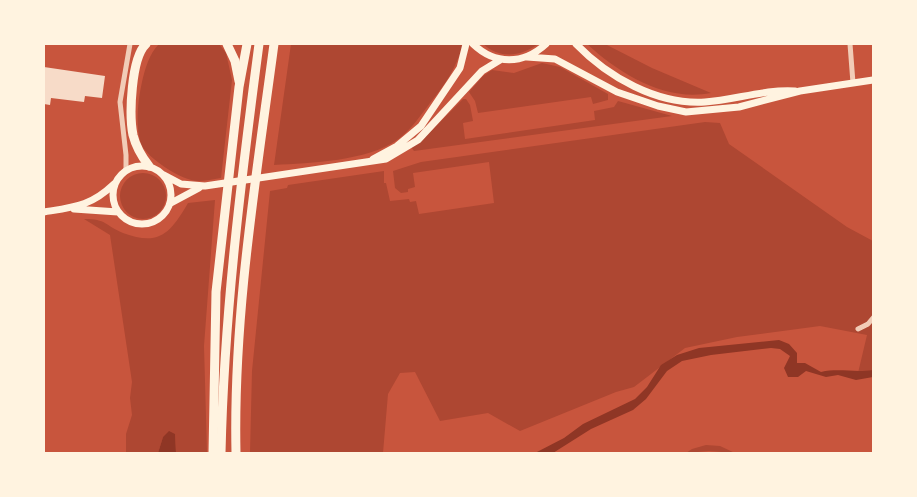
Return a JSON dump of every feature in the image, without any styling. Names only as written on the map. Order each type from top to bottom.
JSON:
[{"type":"highway","points":[[146,44],[135,69],[131,108],[135,140],[149,166]]},
{"type":"highway","points":[[227,44],[235,61],[239,87]]},
{"type":"highway","points":[[213,453],[216,292],[239,87],[247,44]]},
{"type":"highway","points":[[222,453],[227,318],[243,164],[259,44]]},
{"type":"highway","points":[[236,453],[241,311],[274,44]]},
{"type":"main road","points":[[364,163],[397,146],[421,126],[460,68],[466,44]]},
{"type":"main road","points":[[473,44],[481,51],[500,60],[514,60],[527,57],[555,60],[616,92],[658,106],[686,112],[758,104],[800,91],[873,80]]},
{"type":"main road","points":[[527,57],[546,44]]},
{"type":"main road","points":[[576,44],[600,66],[617,77],[658,95],[675,100],[704,102],[782,90],[800,91]]},
{"type":"main road","points":[[44,212],[67,208],[100,198],[126,170],[133,167],[149,166],[181,184],[206,186],[386,159],[418,140],[482,72],[500,60]]},
{"type":"main road","points":[[115,184],[113,194],[118,212],[126,220],[137,224],[148,224],[158,220],[166,213],[171,203],[170,183],[164,175]]},
{"type":"main road","points":[[171,203],[206,186]]},
{"type":"main road","points":[[67,208],[118,212]]},
{"type":"street","points":[[126,170],[120,102],[130,44]]},
{"type":"street","points":[[850,44],[853,83]]},
{"type":"street","points":[[858,329],[868,324],[873,318]]},
{"type":"shaded area","points":[[159,44],[219,44],[226,53],[232,80],[221,178],[198,181],[183,177],[157,162],[141,144],[138,105],[148,62]]},
{"type":"shaded area","points":[[291,44],[461,44],[462,47],[453,69],[440,90],[415,123],[397,140],[385,147],[355,157],[321,162],[274,165]]},
{"type":"shaded area","points":[[483,44],[538,44],[517,54],[503,54]]},
{"type":"shaded area","points":[[587,44],[605,44],[652,68],[711,93],[694,95],[677,93],[644,83],[614,66]]},
{"type":"shaded area","points":[[542,63],[560,67],[608,94],[608,100],[593,104],[591,97],[478,113],[475,101],[469,92],[483,76],[492,70],[514,73]]},
{"type":"shaded area","points":[[463,99],[466,99],[470,105],[473,121],[463,123],[465,139],[595,120],[594,111],[614,107],[618,101],[672,116],[414,151],[411,147],[423,139]]},
{"type":"shaded area","points":[[705,122],[720,123],[729,144],[847,227],[873,241],[873,374],[858,373],[867,335],[820,326],[737,337],[685,348],[634,387],[616,392],[520,431],[488,413],[440,421],[415,372],[400,373],[388,394],[383,453],[250,453],[252,371],[270,191],[287,188],[288,185],[384,171],[384,183],[386,183],[390,201],[409,199],[410,202],[416,201],[419,214],[494,203],[489,162],[413,173],[415,187],[408,189],[408,192],[401,193],[395,188],[393,171],[421,162]]},
{"type":"shaded area","points":[[143,173],[156,177],[162,183],[166,196],[162,209],[156,215],[143,219],[130,215],[124,209],[120,196],[124,183],[130,177]]},
{"type":"shaded area","points":[[215,200],[204,346],[207,453],[176,453],[175,434],[163,437],[158,453],[126,453],[126,434],[132,415],[130,398],[132,382],[110,235],[84,219],[101,221],[123,233],[136,237],[155,237],[170,229],[188,203]]},
{"type":"shaded area","points":[[779,340],[789,344],[797,353],[797,363],[805,363],[821,372],[873,370],[873,377],[856,380],[838,375],[826,377],[806,371],[798,377],[788,377],[784,368],[790,356],[780,349],[771,348],[711,355],[682,361],[667,371],[646,399],[633,410],[591,429],[553,453],[535,453],[564,438],[583,424],[635,399],[647,387],[661,365],[677,355],[699,348]]},
{"type":"shaded area","points":[[169,431],[175,434],[176,453],[158,453],[163,437]]},
{"type":"shaded area","points":[[706,445],[720,446],[735,453],[709,451],[686,453]]},
{"type":"building","points":[[44,67],[105,76],[102,98],[85,96],[84,102],[51,98],[50,105],[44,104]]}]
